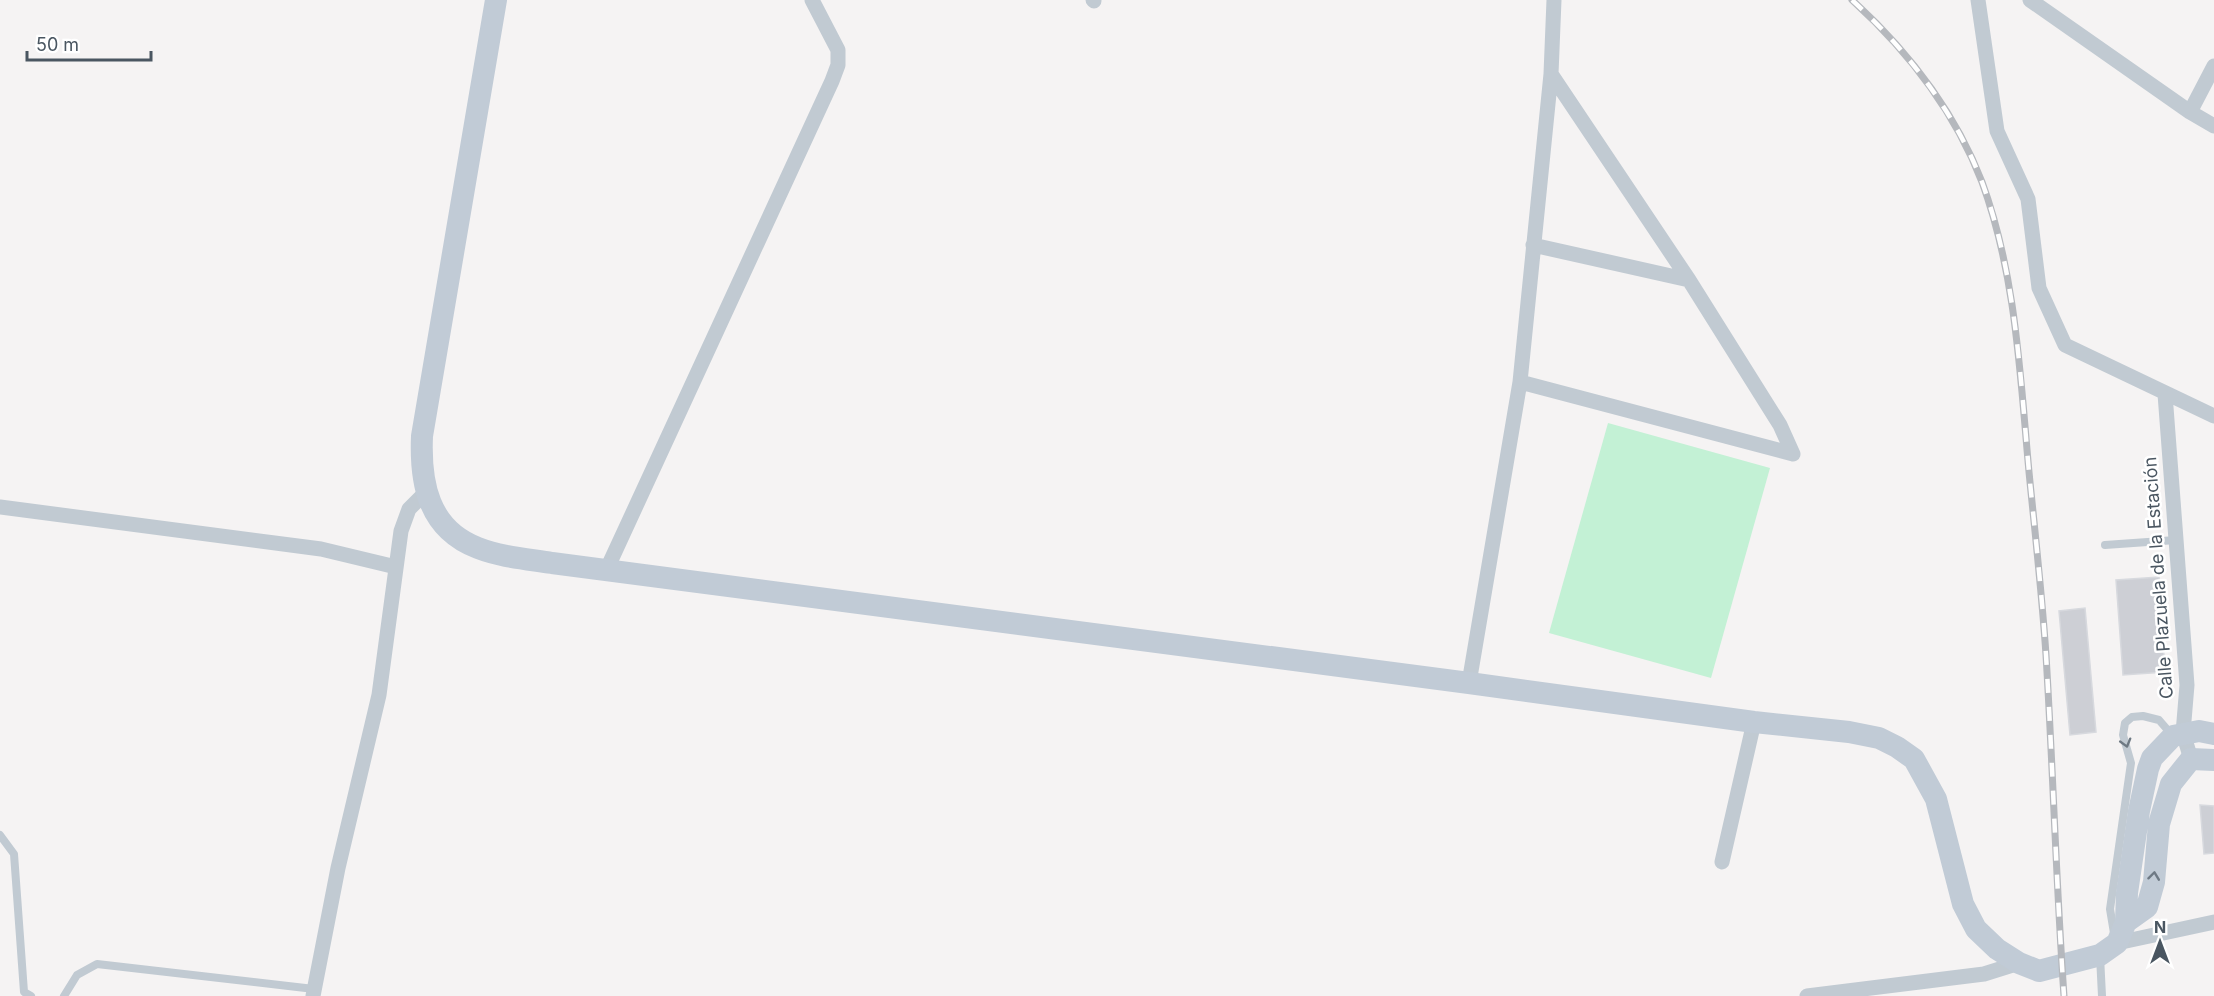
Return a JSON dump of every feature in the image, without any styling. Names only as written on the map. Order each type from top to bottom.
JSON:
[{"type":"main road","points":[[495,0],[422,436],[421,467],[426,492],[438,516],[456,536],[478,548],[502,555],[606,571],[1754,722],[1849,732],[1879,738],[1914,759],[1936,799],[1963,904],[1976,928],[1997,949],[2019,963],[2039,971],[2114,940],[2147,907],[2154,882],[2159,824],[2171,784],[2191,759],[2214,760]]},
{"type":"main road","points":[[2114,940],[2129,876],[2148,769],[2160,748],[2178,734],[2199,731],[2214,734]]},
{"type":"street","points":[[606,571],[838,65],[838,50],[812,0]]},
{"type":"street","points":[[1469,683],[1520,382],[1551,74],[1554,0]]},
{"type":"street","points":[[1978,0],[1997,131],[2028,199],[2039,288],[2065,345],[2214,416]]},
{"type":"street","points":[[2030,0],[2190,112],[2214,126]]},
{"type":"street","points":[[2190,112],[2214,66]]},
{"type":"street","points":[[1520,382],[1793,454],[1780,425],[1689,280],[1551,74]]},
{"type":"street","points":[[1533,245],[1689,280]]},
{"type":"street","name":"Calle Plazuela de la Estación","points":[[2165,394],[2187,685],[2178,734],[2191,759]]},
{"type":"street","points":[[314,993],[338,868],[379,695],[400,531],[409,509],[426,492]]},
{"type":"street","points":[[0,507],[321,549],[396,567]]},
{"type":"street","points":[[1722,862],[1754,722]]},
{"type":"street","points":[[2114,940],[2214,922]]},
{"type":"street","points":[[1807,996],[1984,974],[2019,963]]},
{"type":"lane","points":[[2105,544],[2176,540]]},
{"type":"lane","points":[[2102,996],[2114,940],[2110,909],[2130,763],[2123,735],[2125,723],[2132,717],[2143,716],[2159,720],[2178,734]]},
{"type":"lane","points":[[0,834],[14,854],[24,992],[31,996]]},
{"type":"lane","points":[[64,996],[77,975],[98,964],[314,993]]},
{"type":"green space","points":[[1608,423],[1770,468],[1711,678],[1549,633]]},
{"type":"building","points":[[2159,577],[2165,672],[2123,675],[2116,580]]},
{"type":"building","points":[[2085,608],[2096,732],[2070,735],[2059,611]]},
{"type":"building","points":[[2200,805],[2214,806],[2214,853],[2204,854]]},
{"type":"railway","points":[[1852,0],[1892,40],[1944,107],[1971,156],[1982,182],[2002,253],[2015,325],[2042,609],[2064,996]]}]
